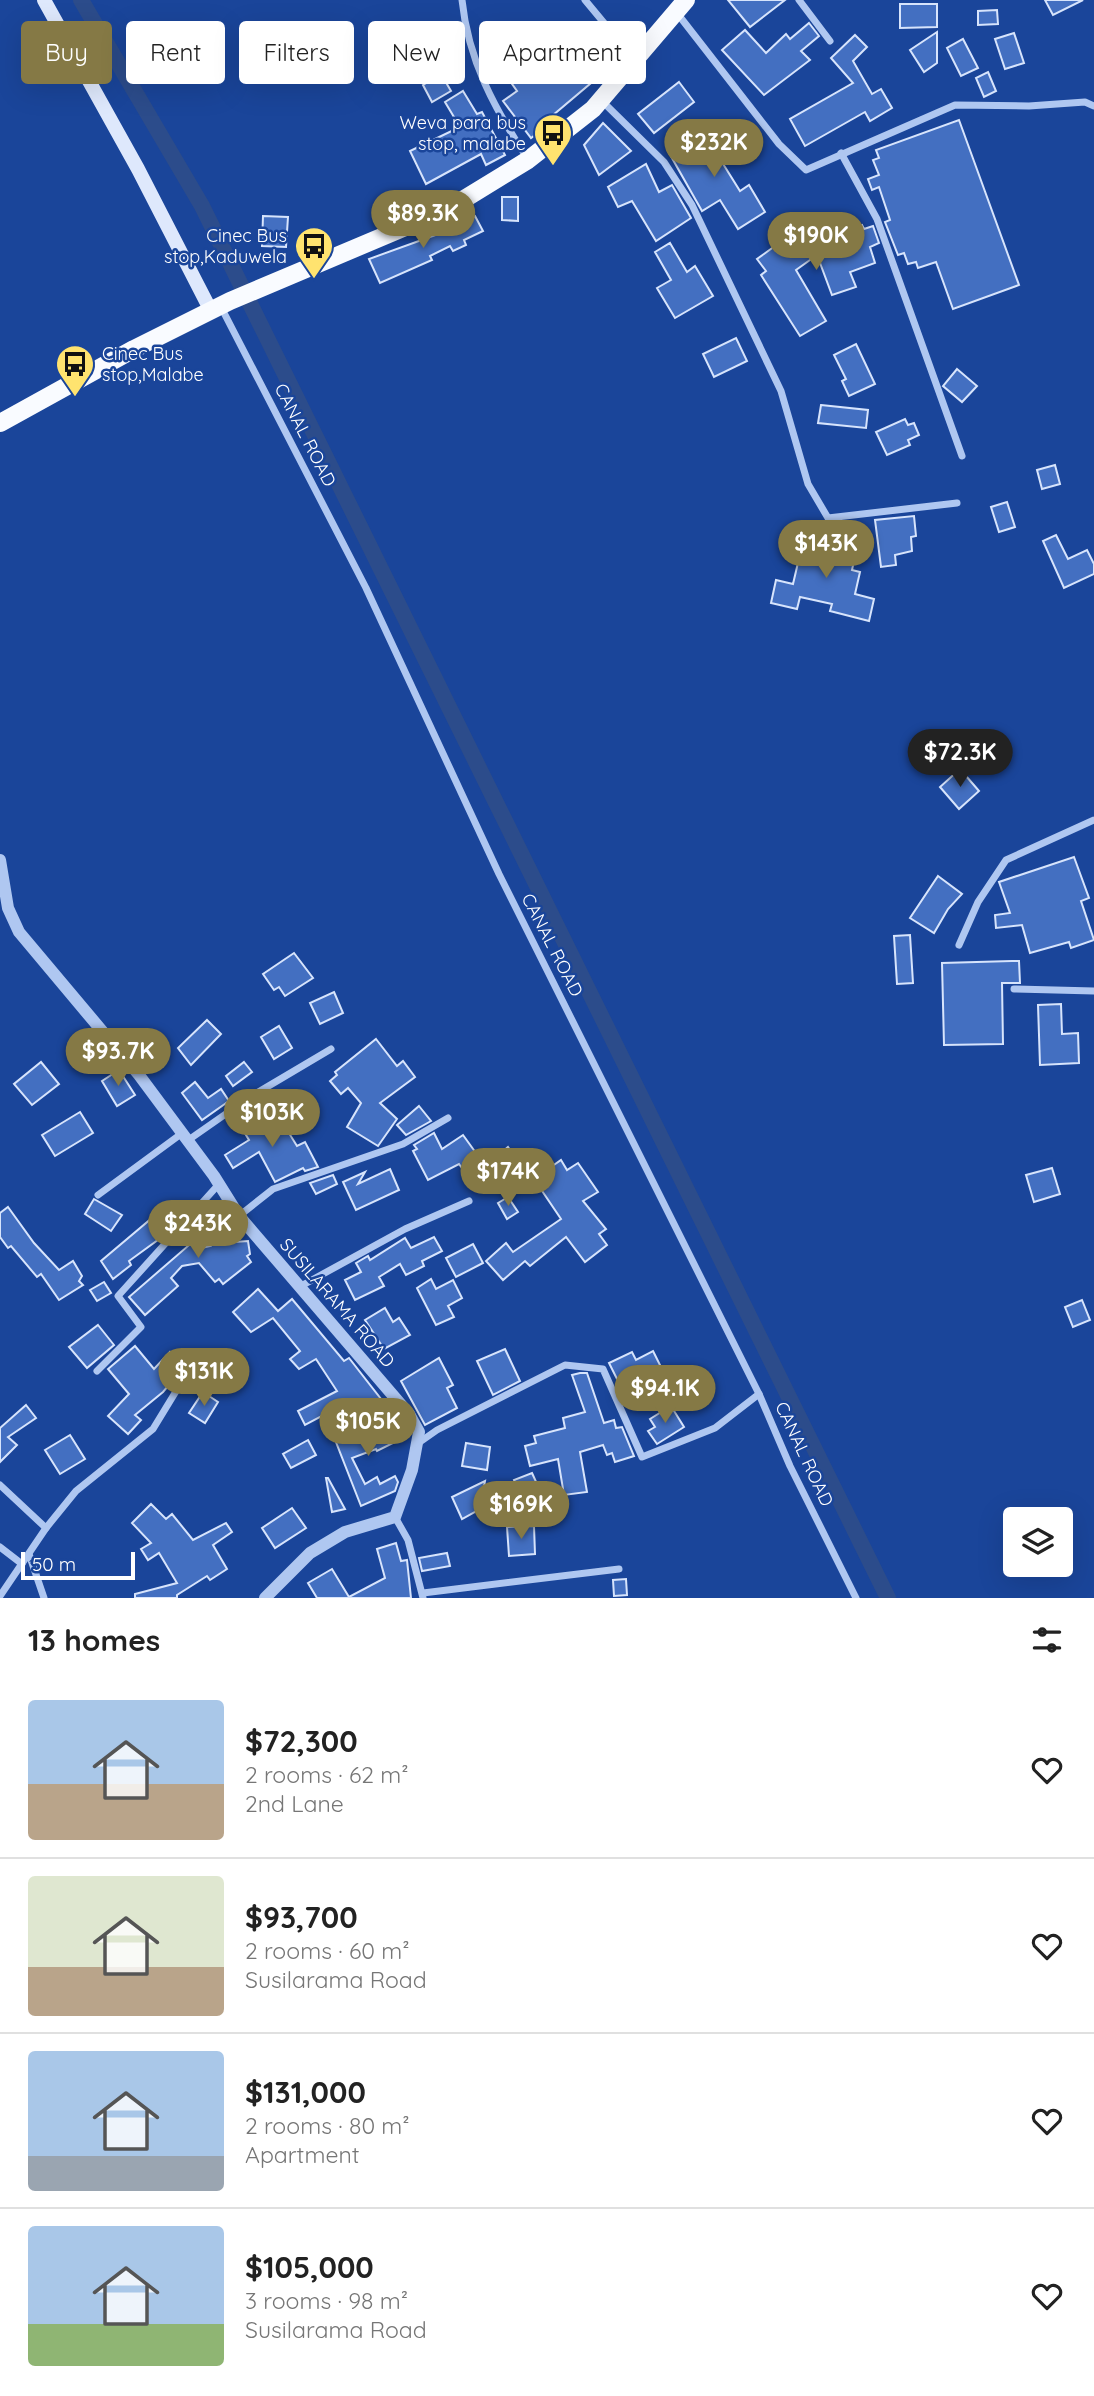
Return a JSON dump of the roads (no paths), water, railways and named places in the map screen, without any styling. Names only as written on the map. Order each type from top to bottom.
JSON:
[{"type":"main road","points":[[44,0],[138,169],[220,306]]},
{"type":"main road","points":[[646,49],[681,6]]},
{"type":"main road","points":[[0,423],[134,349],[220,306],[448,209],[528,160],[593,109],[615,84]]},
{"type":"street","points":[[462,0],[469,43],[481,75],[502,121],[528,160]]},
{"type":"street","points":[[585,0],[603,21]]},
{"type":"street","points":[[799,0],[830,41]]},
{"type":"street","points":[[681,6],[779,144],[806,170],[956,105],[1085,102],[1094,106]]},
{"type":"street","points":[[601,99],[664,162],[692,205],[781,391],[808,484],[828,518],[957,503]]},
{"type":"street","points":[[841,153],[877,219],[962,456]]},
{"type":"street","name":"CANAL ROAD","points":[[220,306],[366,588],[499,874],[759,1394],[790,1466],[856,1598]]},
{"type":"street","points":[[959,945],[978,902],[1006,860],[1094,820]]},
{"type":"street","name":"SUSILARAMA ROAD","points":[[0,860],[8,908],[19,932],[131,1066],[219,1184],[239,1216],[409,1414],[419,1432],[412,1471],[395,1517]]},
{"type":"street","points":[[1014,989],[1094,991]]},
{"type":"street","points":[[97,1195],[183,1138],[331,1049]]},
{"type":"street","points":[[239,1216],[273,1189],[403,1144],[448,1118]]},
{"type":"street","points":[[96,1371],[141,1327],[118,1296],[219,1184]]},
{"type":"street","points":[[301,1286],[405,1229],[469,1201]]},
{"type":"street","points":[[416,1444],[437,1430],[565,1365],[603,1369],[642,1457],[715,1428],[759,1394]]},
{"type":"street","points":[[0,1596],[46,1528],[76,1491],[153,1429],[189,1370]]},
{"type":"street","points":[[0,1485],[46,1528]]},
{"type":"street","points":[[265,1598],[310,1553],[345,1532],[395,1517],[408,1540],[423,1595],[619,1569]]},
{"type":"street","points":[[0,1547],[22,1564]]},
{"type":"street","points":[[29,1554],[44,1598]]},
{"type":"waterway","points":[[81,0],[202,206],[888,1598]]},
{"type":"place","name":"Weva para bus stop, malabe","points":[[553,167]]},
{"type":"place","name":"Cinec Bus stop,Kaduwela","points":[[314,280]]},
{"type":"place","name":"Cinec Bus stop,Malabe","points":[[75,398]]}]
